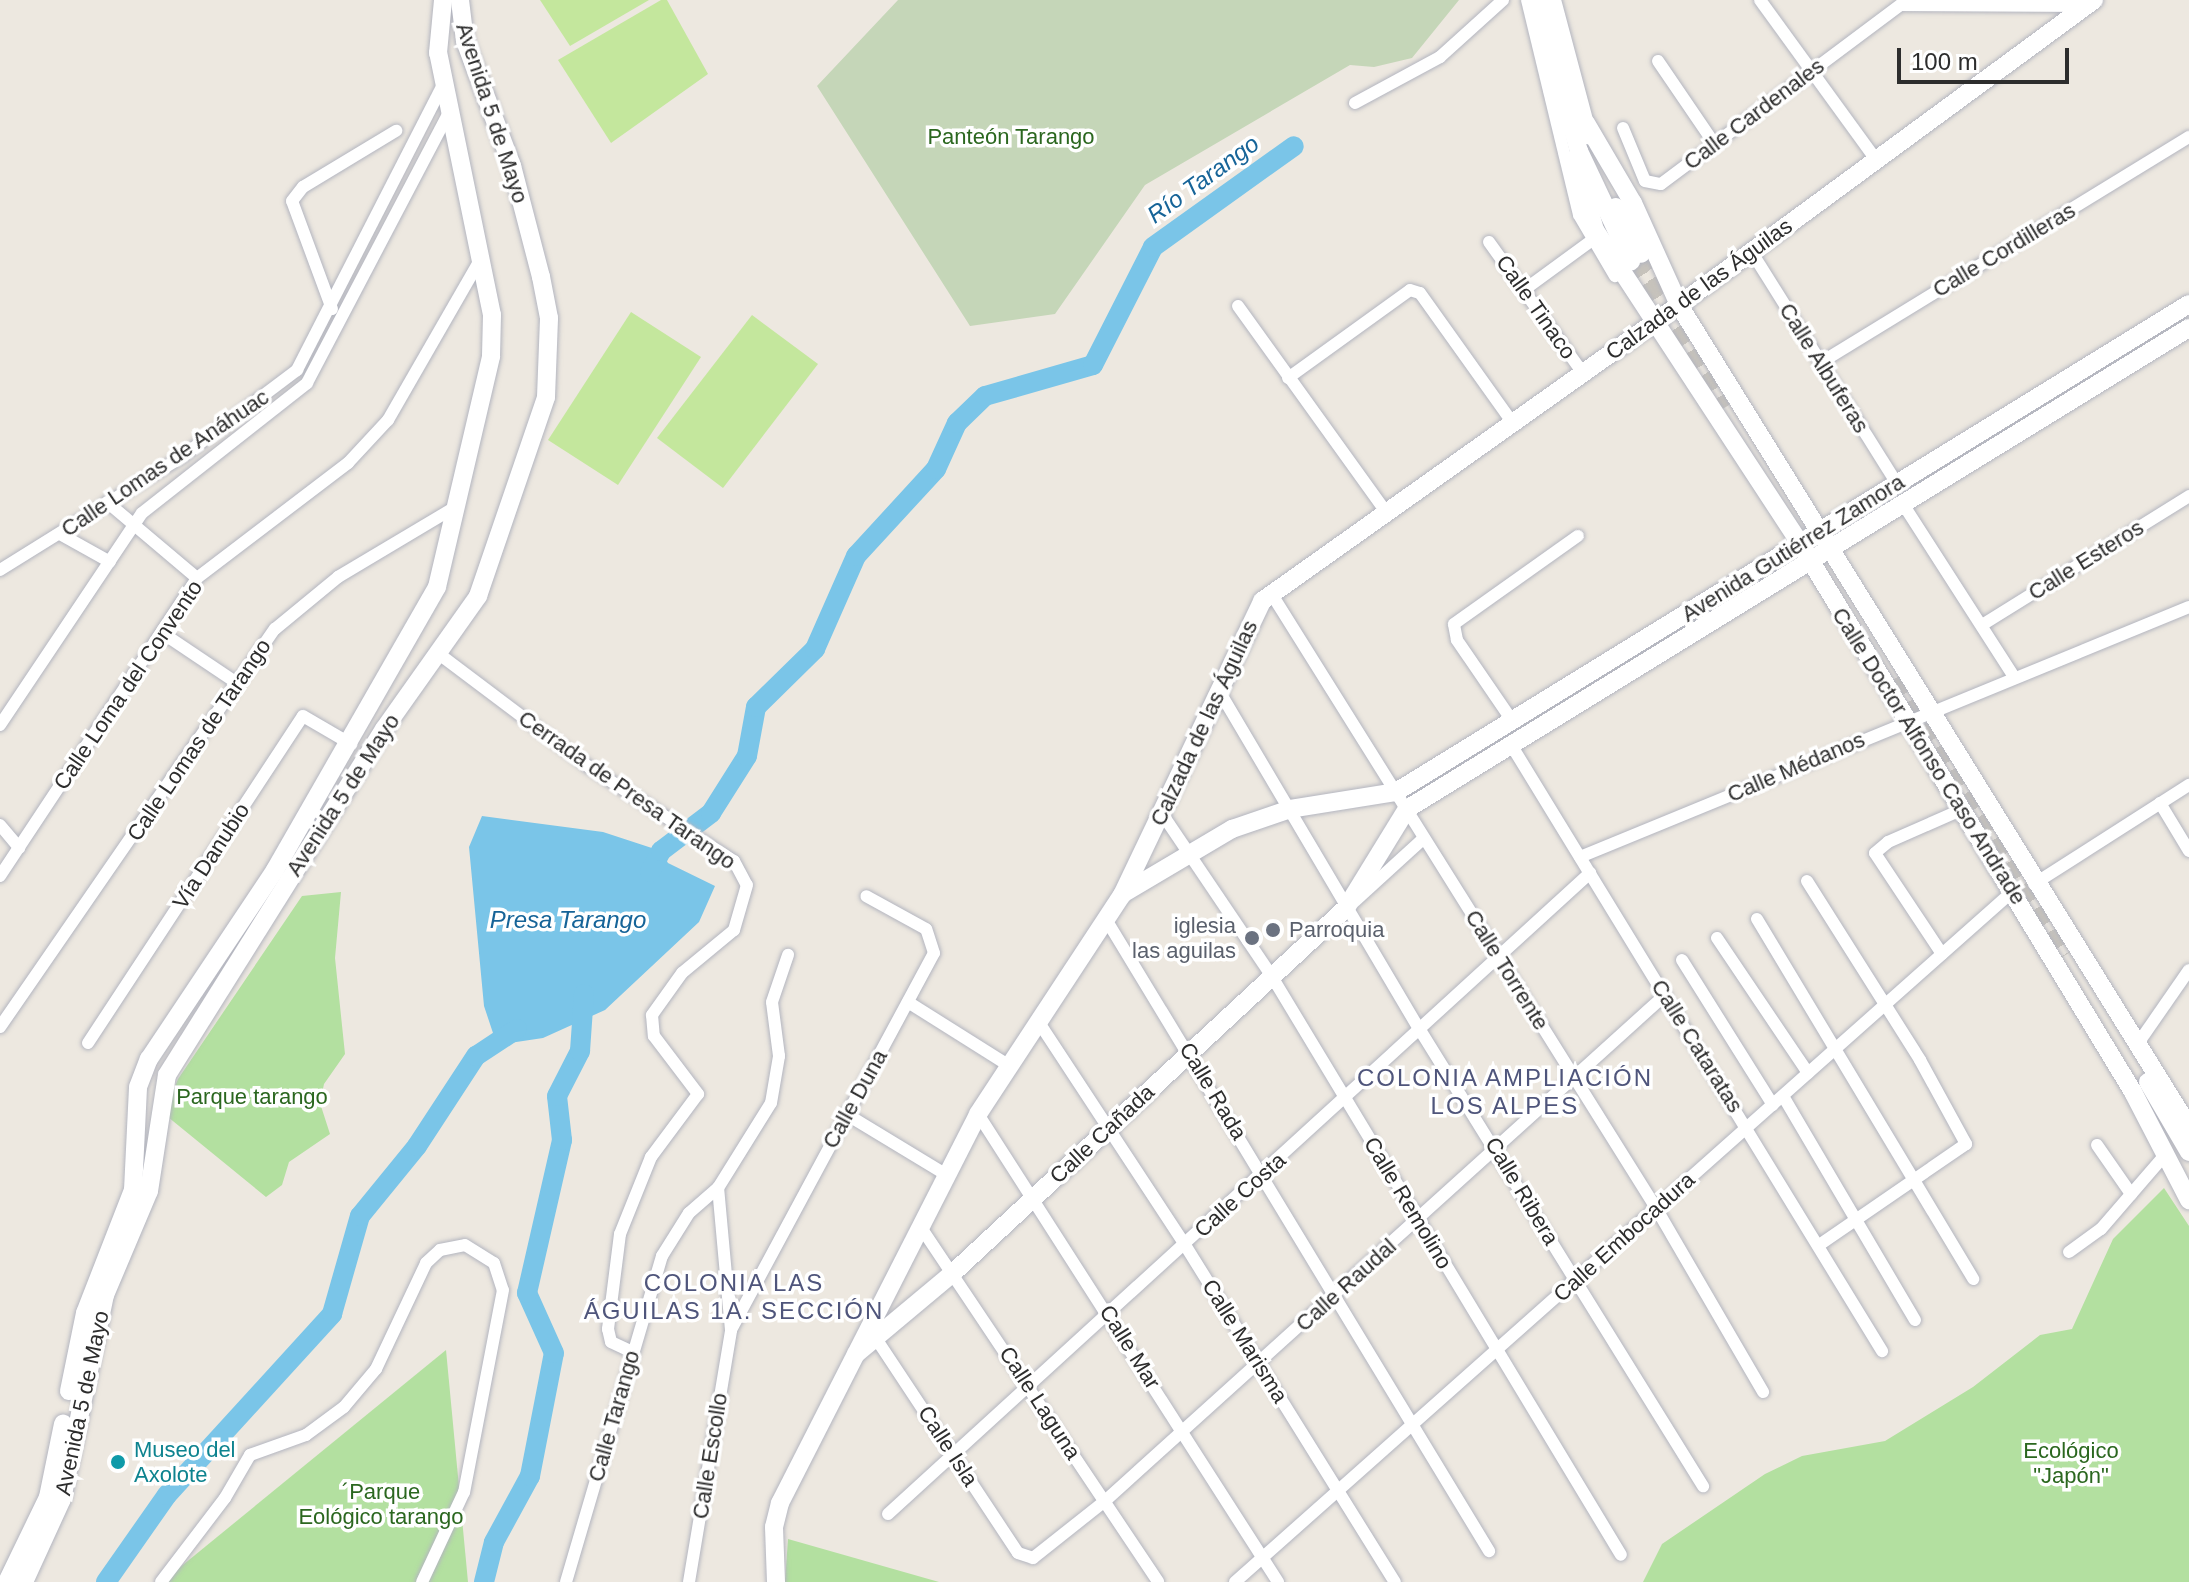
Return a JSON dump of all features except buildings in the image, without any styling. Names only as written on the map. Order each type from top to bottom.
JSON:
[{"type":"main road","name":"Avenida 5 de Mayo","points":[[7,1582],[48,1497],[99,1292],[133,1190],[138,1087],[149,1059],[351,744],[430,605],[491,356],[492,315],[483,254],[438,53],[443,0]]},
{"type":"main road","name":"Avenida 5 de Mayo","points":[[99,1292],[149,1191],[167,1075],[384,729],[478,596],[546,397],[549,360],[541,277],[512,166],[465,41],[459,0]]},
{"type":"main road","points":[[451,108],[448,37],[459,0]]},
{"type":"main road","points":[[1537,0],[1574,108],[1586,123],[1606,187],[1636,258],[1579,151],[1574,108],[1552,0]]},
{"type":"main road","name":"Calzada de las Águilas","points":[[776,1582],[774,1527],[780,1503],[854,1355],[978,1114],[1122,895],[1163,815],[1251,619],[1271,593],[1679,305],[2090,3]]},
{"type":"main road","name":"Calle Doctor Alfonso Caso Andrade","points":[[1586,123],[1633,203],[1679,305],[2034,884],[2189,1127]]},
{"type":"main road","name":"Calle Doctor Alfonso Caso Andrade","points":[[1579,151],[1576,165],[1595,230],[1806,553],[1963,809],[2133,1092],[2189,1200]]},
{"type":"main road","name":"Avenida Gutiérrez Zamora","points":[[1407,809],[1565,711],[1823,542],[1897,484],[2189,304]]},
{"type":"main road","name":"Avenida Gutiérrez Zamora","points":[[1823,542],[1903,504],[2189,328]]},
{"type":"main road","name":"Avenida Gutiérrez Zamora","points":[[1396,792],[1511,719],[1806,553]]},
{"type":"main road","points":[[1554,694],[1565,711]]},
{"type":"main road","points":[[1122,895],[1188,851],[1290,809],[1396,792]]},
{"type":"main road","name":"Calle Cañada","points":[[854,1355],[877,1340],[954,1272],[1346,908],[1407,809]]},
{"type":"main road","points":[[2189,1152],[2065,956],[2189,1179]]},
{"type":"main road","name":"Avenida 5 de Mayo","points":[[24,1582],[62,1499],[71,1412]]},
{"type":"street","points":[[1355,103],[1440,57],[1503,0]]},
{"type":"street","points":[[1527,0],[1572,192],[1591,241],[1654,322]]},
{"type":"street","points":[[1760,0],[1877,161]]},
{"type":"street","points":[[1902,2],[2090,3]]},
{"type":"street","name":"Calle Cardenales","points":[[1623,128],[1650,186],[1661,184],[1902,2]]},
{"type":"street","points":[[1658,61],[1714,143]]},
{"type":"street","name":"Calle Lomas de Anáhuac","points":[[0,570],[183,456],[275,390],[297,370],[332,309],[444,83]]},
{"type":"street","name":"Calle Lomas de Anáhuac","points":[[0,725],[151,502],[252,431],[307,383],[451,108]]},
{"type":"street","points":[[332,309],[292,201],[303,187],[396,131]]},
{"type":"street","name":"Calle Cordilleras","points":[[1820,363],[2189,137]]},
{"type":"street","points":[[1524,290],[1591,241]]},
{"type":"street","name":"Calle Tinaco","points":[[1489,242],[1582,372]]},
{"type":"street","name":"Calle Albuferas","points":[[1751,251],[1897,484]]},
{"type":"street","name":"Calle Loma del Convento","points":[[0,876],[164,634],[197,578],[348,463],[388,420],[483,254]]},
{"type":"street","points":[[1288,378],[1410,290],[1420,293],[1512,422]]},
{"type":"street","points":[[1238,306],[1386,512]]},
{"type":"street","name":"Calle Esteros","points":[[1982,625],[2189,496]]},
{"type":"street","points":[[107,502],[197,578]]},
{"type":"street","points":[[1903,504],[2014,677]]},
{"type":"street","name":"Calle Lomas de Tarango","points":[[0,1027],[234,681],[298,606],[452,509]]},
{"type":"street","points":[[60,534],[110,562]]},
{"type":"street","points":[[1511,719],[1457,640],[1454,624],[1578,536]]},
{"type":"street","name":"Calle Torrente","points":[[1271,593],[1656,1208],[1763,1392]]},
{"type":"street","name":"Calle Médanos","points":[[1580,857],[2189,607]]},
{"type":"street","points":[[164,634],[234,681]]},
{"type":"street","name":"Cerrada de Presa Tarango","points":[[439,654],[652,807],[724,854],[743,872],[747,885],[740,920],[682,973],[652,1015],[654,1036],[698,1094],[651,1157],[620,1234],[608,1329],[611,1342],[632,1352]]},
{"type":"street","name":"Calle Ribera","points":[[1218,689],[1420,1030],[1497,1149],[1703,1486]]},
{"type":"street","name":"Vía Danubio","points":[[88,1043],[303,716],[351,744]]},
{"type":"street","name":"Calle Cataratas","points":[[1510,743],[1748,1127],[1882,1351]]},
{"type":"street","points":[[2034,884],[2189,785]]},
{"type":"street","points":[[2160,803],[2189,851]]},
{"type":"street","points":[[1942,954],[1875,853],[1888,842],[1963,809]]},
{"type":"street","name":"Calle Remolino","points":[[1163,815],[1271,975],[1621,1555]]},
{"type":"street","points":[[0,825],[19,848]]},
{"type":"street","name":"Calle Cañada","points":[[1346,908],[1424,838]]},
{"type":"street","name":"Calle Costa","points":[[888,1514],[1031,1389],[1590,873]]},
{"type":"street","points":[[1807,881],[1966,1140],[1964,1149],[1819,1245]]},
{"type":"street","name":"Calle Embocadura","points":[[1235,1582],[2013,891]]},
{"type":"street","name":"Calle Duna","points":[[731,1330],[934,953],[931,936],[866,896]]},
{"type":"street","points":[[1757,919],[1973,1279]]},
{"type":"street","name":"Calle Rada","points":[[1107,921],[1489,1551]]},
{"type":"street","points":[[1717,938],[1808,1073]]},
{"type":"street","name":"Calle Tarango","points":[[566,1582],[632,1352],[668,1244],[689,1213],[718,1188],[771,1103],[779,1056],[772,1002],[788,955]]},
{"type":"street","points":[[1682,960],[1778,1101],[1915,1320]]},
{"type":"street","points":[[2137,1045],[2189,970]]},
{"type":"street","name":"Calle Raudal","points":[[1018,1553],[1033,1558],[1105,1501],[1576,1079],[1665,995]]},
{"type":"street","points":[[908,1002],[1008,1065]]},
{"type":"street","name":"Calle Marisma","points":[[1038,1021],[1185,1245],[1395,1582]]},
{"type":"street","points":[[846,1114],[945,1174]]},
{"type":"street","name":"Calle Mar","points":[[978,1114],[1110,1315],[1278,1582]]},
{"type":"street","points":[[2097,1145],[2131,1194]]},
{"type":"street","points":[[2069,1252],[2101,1229],[2164,1156]]},
{"type":"street","points":[[718,1188],[731,1330]]},
{"type":"street","name":"Calle Laguna","points":[[920,1226],[954,1272],[1158,1582]]},
{"type":"street","points":[[161,1582],[250,1455],[306,1435],[344,1407],[376,1369],[426,1263],[440,1250],[465,1245],[494,1263],[503,1290],[464,1492],[422,1582]]},
{"type":"street","name":"Calle Escollo","points":[[689,1582],[731,1330]]},
{"type":"street","name":"Calle Isla","points":[[877,1340],[1018,1553]]},
{"type":"green space","points":[[540,0],[649,0],[570,46]]},
{"type":"green space","points":[[661,0],[667,0],[708,74],[611,143],[558,60]]},
{"type":"green space","name":"Panteón Tarango","points":[[898,0],[1459,0],[1412,58],[1374,67],[1350,65],[1145,185],[1055,314],[970,326],[817,86]]},
{"type":"green space","points":[[631,312],[701,357],[618,485],[548,440]]},
{"type":"green space","points":[[752,315],[818,364],[723,488],[657,438]]},
{"type":"green space","name":"Parque tarango","points":[[341,892],[335,958],[345,1054],[324,1084],[320,1103],[330,1134],[289,1162],[282,1185],[266,1197],[168,1117],[169,1100],[178,1079],[302,896]]},
{"type":"green space","name":"Ecológico \"Japón\"","points":[[2164,1188],[2189,1226],[2189,1582],[1643,1582],[1662,1544],[1765,1474],[1802,1456],[1885,1441],[1973,1387],[2040,1335],[2072,1329],[2113,1239]]},
{"type":"green space","name":"´Parque Eológico tarango","points":[[446,1350],[468,1582],[162,1582]]},
{"type":"green space","points":[[788,1539],[939,1582],[785,1582]]},
{"type":"water","name":"Presa Tarango","points":[[482,816],[603,832],[661,851],[668,863],[715,886],[699,922],[605,1010],[543,1038],[497,1045],[484,1006],[469,847]]},
{"type":"waterway","name":"Río Tarango","points":[[650,872],[661,851],[711,813],[747,756],[756,707],[815,649],[856,556],[936,469],[957,423],[985,396],[1093,365],[1153,247],[1294,146]]},
{"type":"waterway","points":[[484,1582],[494,1542],[530,1476],[554,1353],[527,1293],[562,1140],[557,1096],[580,1051],[584,994]]},
{"type":"waterway","points":[[106,1582],[167,1495],[332,1314],[360,1216],[417,1146],[476,1056],[517,1029]]},
{"type":"tunnel","points":[[1641,254],[1673,306]]},
{"type":"tunnel","points":[[1631,261],[1722,409]]},
{"type":"tunnel","points":[[1899,676],[2068,954]]},
{"type":"place","name":"Parroquia","points":[[1273,930]]},
{"type":"place","name":"iglesia las aguilas","points":[[1252,938]]},
{"type":"place","name":"Museo del Axolote","points":[[118,1462]]},
{"type":"district","name":"COLONIA AMPLIACIÓN LOS ALPES","points":[[1505,1092]]},
{"type":"district","name":"COLONIA LAS ÁGUILAS 1A. SECCIÓN","points":[[734,1297]]}]
